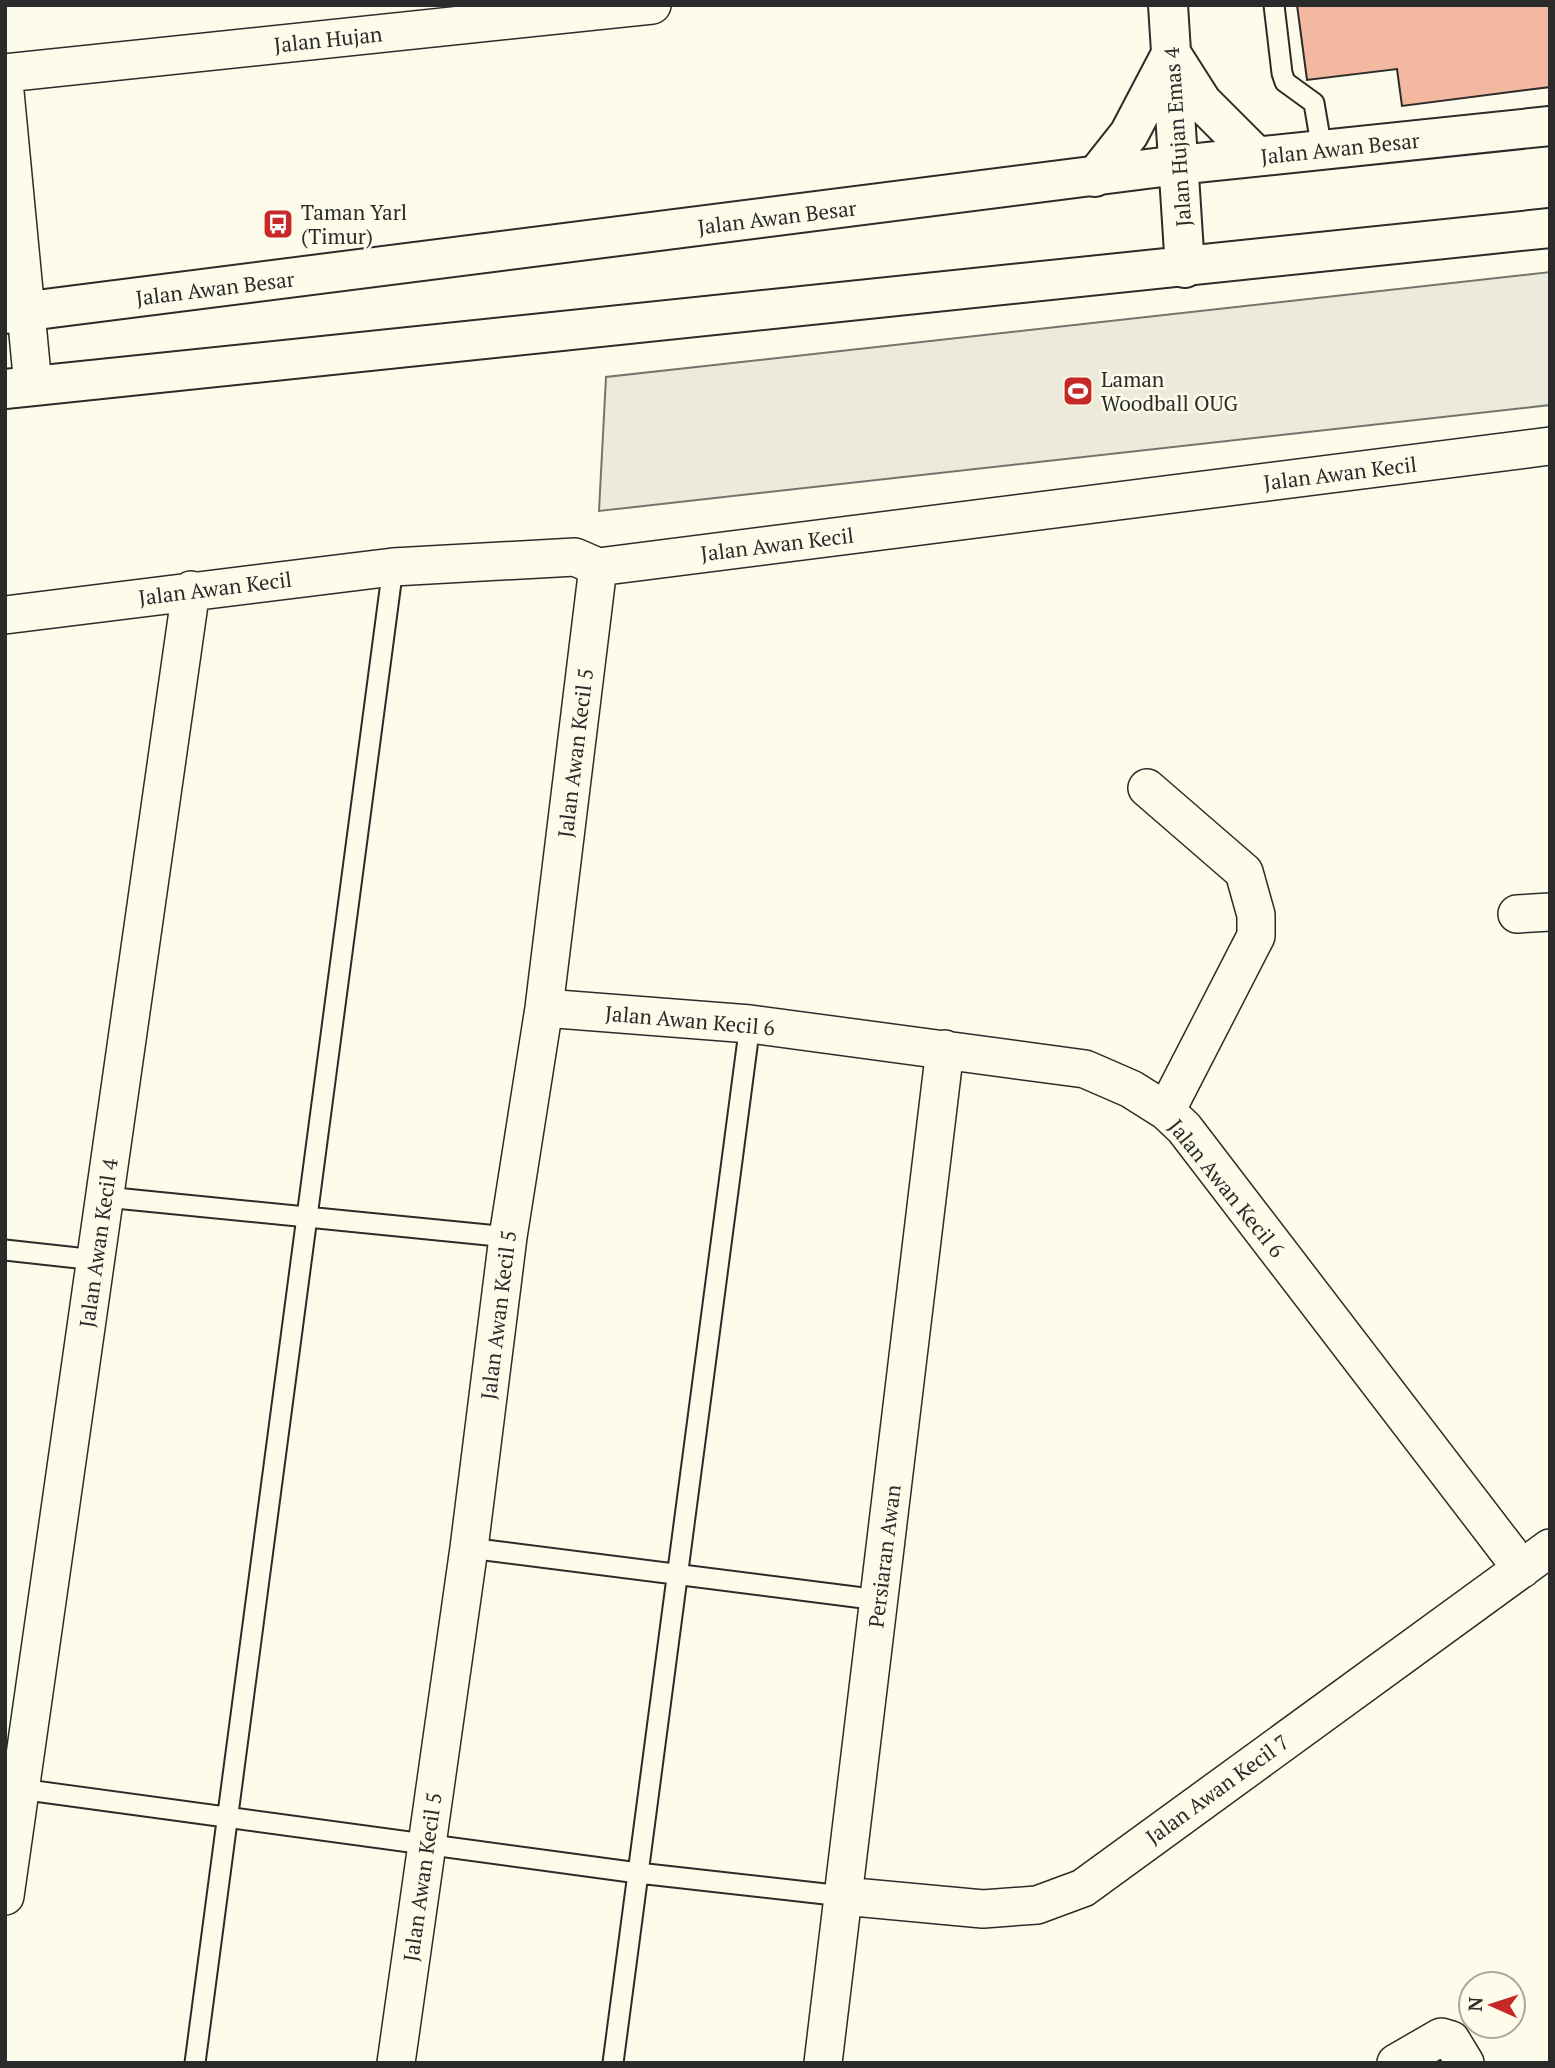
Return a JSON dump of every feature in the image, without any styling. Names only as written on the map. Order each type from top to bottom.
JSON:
[{"type":"main road","name":"Jalan Hujan Emas 4","points":[[1168,5],[1185,268]]},
{"type":"main road","points":[[1171,53],[1202,102],[1256,156]]},
{"type":"main road","points":[[1094,177],[1129,134],[1171,53]]},
{"type":"main road","name":"Jalan Awan Besar","points":[[16,313],[1178,165],[1550,126]]},
{"type":"main road","points":[[19,388],[1550,228]]},
{"type":"street","name":"Jalan Hujan","points":[[5,73],[356,21],[652,5]]},
{"type":"street","points":[[5,93],[19,388]]},
{"type":"street","name":"Jalan Awan Kecil","points":[[5,615],[393,567],[575,557],[598,566],[1550,446]]},
{"type":"street","name":"Jalan Awan Kecil 5","points":[[396,2063],[469,1548],[508,1237],[544,1008],[598,566]]},
{"type":"street","name":"Jalan Awan Kecil 4","points":[[5,1896],[14,1809],[96,1259],[191,590]]},
{"type":"street","points":[[1147,789],[1244,872],[1256,915],[1256,936],[1166,1111]]},
{"type":"street","name":"Jalan Awan Kecil 6","points":[[544,1008],[750,1024],[945,1049],[1085,1069],[1131,1089],[1166,1111],[1192,1139],[1536,1558]]},
{"type":"street","name":"Persiaran Awan","points":[[823,2063],[945,1049]]},
{"type":"street","name":"Jalan Awan Kecil 7","points":[[843,1896],[983,1909],[1037,1905],[1083,1888],[1536,1558]]},
{"type":"street","points":[[1395,2063],[1441,2037],[1451,2040],[1465,2063]]},
{"type":"lane","points":[[1274,5],[1282,74],[1285,82],[1314,103],[1322,150]]},
{"type":"lane","points":[[195,2063],[393,567]]},
{"type":"lane","points":[[612,2063],[750,1024]]},
{"type":"lane","points":[[105,1197],[508,1237]]},
{"type":"lane","points":[[5,1250],[96,1259]]},
{"type":"lane","points":[[469,1548],[879,1600]]},
{"type":"lane","points":[[14,1809],[227,1817],[638,1873],[843,1896]]},
{"type":"shaded area","name":"Laman Woodball OUG","points":[[1550,272],[1550,405],[599,511],[606,377]]},
{"type":"building","points":[[1297,5],[1550,5],[1550,87],[1402,106],[1397,69],[1307,80]]},
{"type":"place","name":"Taman Yarl (Timur)","points":[[278,224]]},
{"type":"place","name":"Laman Woodball OUG","points":[[1078,391]]}]
